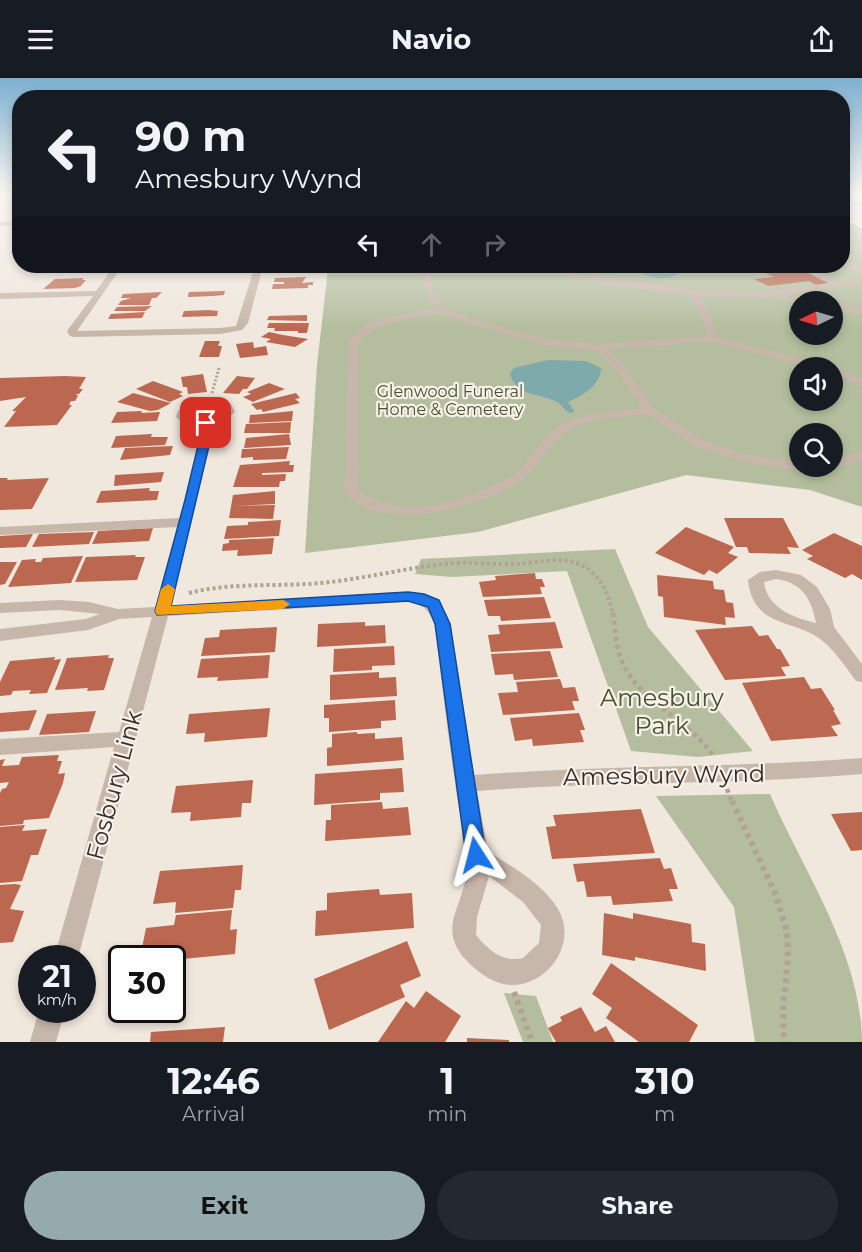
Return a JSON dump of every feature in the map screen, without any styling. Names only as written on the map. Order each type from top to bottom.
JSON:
[{"type":"street","points":[[113,273],[72,331],[73,334],[239,328],[243,323],[257,273]]},
{"type":"street","points":[[428,273],[431,297],[441,310],[476,323],[545,342],[600,347],[711,339],[789,358]]},
{"type":"street","points":[[567,273],[693,293],[764,295],[789,299]]},
{"type":"street","points":[[813,273],[838,285]]},
{"type":"street","points":[[764,295],[862,281]]},
{"type":"street","points":[[0,296],[98,293]]},
{"type":"street","points":[[693,293],[710,328],[711,339]]},
{"type":"street","points":[[843,308],[862,311]]},
{"type":"street","points":[[441,310],[388,322],[361,332],[354,340],[351,492],[367,504],[392,511],[418,512],[454,505],[520,477],[563,428],[619,413],[649,410]]},
{"type":"street","points":[[600,347],[625,374],[649,410],[699,443],[742,457],[789,464]]},
{"type":"street","points":[[843,375],[862,383]]},
{"type":"street","points":[[209,402],[222,404],[229,409],[229,412],[220,419],[206,423],[191,422],[182,417],[182,414],[194,404],[209,402]]},
{"type":"street","name":"Fosbury Link","points":[[70,945],[186,522],[207,433],[206,423]]},
{"type":"street","points":[[843,462],[862,454]]},
{"type":"street","points":[[0,531],[186,522]]},
{"type":"street","points":[[834,641],[817,628],[789,621],[774,612],[762,601],[756,589],[756,580],[765,575],[778,574],[805,584],[822,610],[824,624],[834,641],[862,676]]},
{"type":"street","points":[[0,635],[88,624],[118,614],[408,597],[424,599],[434,604],[443,624],[476,855],[478,875],[464,924],[465,939],[483,960],[508,972],[530,969],[545,956],[552,940],[553,924],[538,902],[522,885],[476,855]]},
{"type":"street","points":[[0,608],[79,606],[99,608],[118,614]]},
{"type":"street","points":[[0,747],[127,739]]},
{"type":"street","name":"Amesbury Wynd","points":[[465,784],[555,777],[790,772],[862,766]]},
{"type":"street","points":[[43,1042],[48,1023]]},
{"type":"path","points":[[209,402],[219,368]]},
{"type":"path","points":[[189,593],[212,587],[357,579],[456,563],[514,564],[557,559],[573,561],[594,572],[609,593],[613,604],[616,638],[621,659],[628,674],[639,687],[703,739],[713,754],[736,813],[771,885],[787,933],[788,950],[783,1005],[784,1042]]},
{"type":"path","points":[[508,972],[532,1042]]},
{"type":"green space","name":"Glenwood Funeral Home & Cemetery","points":[[850,240],[862,240],[862,507],[810,490],[686,475],[478,532],[305,553],[317,365],[328,273],[850,273]]},
{"type":"green space","name":"Amesbury Park","points":[[615,549],[648,627],[753,751],[698,757],[631,751],[567,571],[452,577],[415,574],[421,559]]},
{"type":"green space","name":"Amesbury Park","points":[[770,794],[841,945],[852,977],[859,1009],[862,1042],[755,1042],[734,907],[656,796]]},
{"type":"green space","points":[[504,993],[536,996],[553,1042],[523,1042]]},
{"type":"water","points":[[643,273],[679,273],[658,278]]},
{"type":"water","points":[[548,360],[586,361],[601,368],[594,385],[568,402],[574,411],[572,413],[551,399],[523,390],[513,381],[510,373],[514,368]]},
{"type":"building","points":[[766,273],[814,273],[833,284],[818,286],[809,281],[768,286],[754,279],[774,277]]},
{"type":"building","points":[[306,277],[302,283],[313,282],[313,285],[308,285],[308,288],[272,289],[273,284],[284,284],[284,282],[274,282],[275,278]]},
{"type":"building","points":[[84,278],[82,280],[86,280],[81,286],[75,288],[43,289],[55,279]]},
{"type":"building","points":[[225,291],[224,295],[188,297],[189,292]]},
{"type":"building","points":[[162,292],[156,298],[152,298],[149,305],[118,305],[121,301],[131,298],[121,298],[123,294]]},
{"type":"building","points":[[152,306],[145,311],[114,311],[117,307]]},
{"type":"building","points":[[184,311],[218,311],[217,316],[182,317]]},
{"type":"building","points":[[145,312],[142,318],[108,319],[111,314]]},
{"type":"building","points":[[307,315],[307,321],[267,320],[269,316]]},
{"type":"building","points":[[269,323],[309,323],[307,333],[298,333],[298,331],[274,331],[275,328],[267,328]]},
{"type":"building","points":[[269,332],[308,339],[295,347],[266,342],[271,339],[261,337]]},
{"type":"building","points":[[205,341],[220,341],[218,346],[222,346],[219,357],[199,357]]},
{"type":"building","points":[[253,342],[254,348],[266,346],[268,355],[240,358],[236,344]]},
{"type":"building","points":[[203,374],[207,392],[188,394],[187,387],[183,387],[181,377]]},
{"type":"building","points":[[237,376],[255,378],[247,389],[243,389],[239,394],[223,393]]},
{"type":"building","points":[[86,377],[79,389],[83,389],[76,394],[78,396],[75,401],[71,401],[69,405],[72,405],[57,425],[4,427],[16,411],[12,411],[26,397],[0,401],[0,378]]},
{"type":"building","points":[[153,381],[183,392],[179,394],[183,396],[170,402],[136,389]]},
{"type":"building","points":[[269,383],[285,389],[253,402],[243,397],[251,394],[247,392]]},
{"type":"building","points":[[133,393],[171,403],[158,410],[150,411],[117,402]]},
{"type":"building","points":[[296,393],[300,398],[295,399],[300,403],[263,412],[251,404]]},
{"type":"building","points":[[142,411],[141,413],[160,412],[157,421],[111,423],[117,412]]},
{"type":"building","points":[[293,411],[292,421],[249,423],[250,415]]},
{"type":"building","points":[[291,422],[290,433],[244,433],[246,424]]},
{"type":"building","points":[[152,434],[151,437],[168,437],[165,445],[111,448],[116,436]]},
{"type":"building","points":[[289,434],[291,445],[244,448],[246,438]]},
{"type":"building","points":[[173,446],[170,455],[120,460],[125,448]]},
{"type":"building","points":[[289,447],[286,459],[241,458],[242,449]]},
{"type":"building","points":[[290,461],[289,465],[294,465],[293,472],[262,473],[262,475],[286,474],[285,481],[280,481],[279,487],[233,487],[240,465]]},
{"type":"building","points":[[164,472],[161,482],[114,486],[115,475]]},
{"type":"building","points":[[0,478],[8,478],[7,480],[49,478],[32,509],[0,510]]},
{"type":"building","points":[[150,488],[149,491],[159,491],[157,500],[96,503],[101,491]]},
{"type":"building","points":[[275,491],[275,504],[233,506],[275,505],[273,519],[229,518],[233,495]]},
{"type":"building","points":[[724,518],[783,518],[799,548],[787,547],[791,554],[749,553],[747,547],[736,547]]},
{"type":"building","points":[[281,520],[279,536],[224,539],[227,526]]},
{"type":"building","points":[[686,527],[734,547],[728,553],[738,557],[717,574],[709,570],[704,575],[655,553]]},
{"type":"building","points":[[153,528],[149,541],[92,544],[98,531]]},
{"type":"building","points":[[94,532],[89,544],[32,547],[39,534]]},
{"type":"building","points":[[834,533],[862,546],[862,580],[852,574],[845,578],[807,559],[813,556],[802,550]]},
{"type":"building","points":[[33,534],[26,547],[0,548],[0,536]]},
{"type":"building","points":[[274,538],[272,554],[237,556],[238,550],[222,551],[223,544],[229,543],[229,540]]},
{"type":"building","points":[[136,555],[135,557],[145,557],[137,580],[75,582],[86,557]]},
{"type":"building","points":[[83,556],[71,583],[8,587],[22,560],[36,559],[35,562],[41,562],[43,558]]},
{"type":"building","points":[[0,562],[17,562],[5,584],[0,585]]},
{"type":"building","points":[[535,573],[536,579],[542,579],[545,587],[540,587],[542,594],[483,597],[479,582],[496,580],[495,576]]},
{"type":"building","points":[[657,575],[713,581],[714,589],[724,590],[726,602],[733,603],[735,618],[725,617],[726,625],[664,617],[663,597],[658,596]]},
{"type":"building","points":[[544,597],[551,618],[501,621],[500,616],[488,616],[484,600]]},
{"type":"building","points":[[365,622],[365,626],[385,625],[386,643],[317,647],[318,624]]},
{"type":"building","points":[[555,622],[563,648],[491,652],[488,635],[500,634],[498,625]]},
{"type":"building","points":[[752,626],[759,636],[768,635],[777,649],[780,649],[790,666],[781,667],[786,676],[725,680],[695,630]]},
{"type":"building","points":[[277,627],[275,652],[201,656],[205,638],[219,637],[220,630]]},
{"type":"building","points":[[394,646],[395,665],[372,666],[372,670],[333,672],[334,649]]},
{"type":"building","points":[[550,651],[558,677],[514,680],[513,674],[495,675],[491,654]]},
{"type":"building","points":[[109,655],[108,658],[114,658],[104,690],[87,691],[88,688],[55,690],[67,658]]},
{"type":"building","points":[[270,655],[268,678],[217,681],[218,677],[197,678],[201,659]]},
{"type":"building","points":[[55,657],[54,660],[61,659],[47,693],[29,694],[31,690],[13,691],[11,695],[0,696],[0,682],[10,661]]},
{"type":"building","points":[[379,672],[379,678],[396,677],[397,696],[330,700],[330,675]]},
{"type":"building","points":[[804,677],[811,689],[821,688],[835,710],[833,710],[841,724],[831,726],[838,736],[771,741],[742,683]]},
{"type":"building","points":[[560,679],[563,688],[575,687],[579,701],[572,701],[575,710],[503,715],[498,693],[518,692],[516,682]]},
{"type":"building","points":[[395,700],[396,720],[381,721],[381,728],[329,732],[329,718],[324,718],[324,705]]},
{"type":"building","points":[[270,708],[267,737],[204,742],[205,733],[186,734],[189,714]]},
{"type":"building","points":[[37,710],[29,730],[0,732],[0,713]]},
{"type":"building","points":[[96,711],[89,732],[39,735],[47,714]]},
{"type":"building","points":[[579,713],[585,730],[580,730],[584,742],[533,746],[532,739],[515,741],[510,718]]},
{"type":"building","points":[[357,732],[357,734],[375,733],[375,739],[402,737],[404,760],[327,766],[327,748],[332,747],[332,734]]},
{"type":"building","points":[[59,755],[57,761],[62,761],[58,774],[65,773],[49,818],[24,820],[23,824],[0,826],[0,793],[9,782],[0,783],[0,760],[5,759],[2,766],[19,765],[22,757]]},
{"type":"building","points":[[402,768],[404,792],[380,793],[380,800],[314,805],[315,774]]},
{"type":"building","points":[[253,780],[251,803],[242,803],[241,817],[190,821],[191,812],[171,813],[176,786]]},
{"type":"building","points":[[382,802],[383,809],[408,807],[411,835],[325,841],[326,820],[331,820],[331,805]]},
{"type":"building","points":[[641,809],[655,853],[552,859],[546,827],[556,826],[553,815]]},
{"type":"building","points":[[862,812],[862,850],[851,851],[831,814]]},
{"type":"building","points":[[25,825],[22,831],[47,829],[38,855],[31,855],[22,881],[0,883],[0,827]]},
{"type":"building","points":[[660,858],[664,869],[671,868],[678,889],[669,889],[673,901],[613,905],[611,896],[587,897],[584,881],[577,882],[573,864]]},
{"type":"building","points":[[243,865],[241,890],[235,890],[233,908],[175,913],[176,902],[153,904],[160,871]]},
{"type":"building","points":[[0,885],[21,885],[10,909],[24,911],[13,942],[0,943]]},
{"type":"building","points":[[379,889],[380,895],[412,893],[414,928],[315,936],[316,911],[327,910],[327,893]]},
{"type":"building","points":[[232,910],[230,930],[237,929],[235,954],[186,959],[186,945],[143,945],[146,928],[174,925],[176,915]]},
{"type":"building","points":[[604,913],[633,919],[633,913],[691,924],[692,942],[705,944],[706,971],[635,957],[635,961],[602,955]]},
{"type":"building","points":[[407,941],[421,976],[400,985],[405,997],[329,1030],[314,979]]},
{"type":"building","points":[[611,963],[698,1025],[689,1042],[639,1042],[606,1018],[612,1008],[592,994]]},
{"type":"building","points":[[426,991],[461,1016],[445,1042],[378,1042],[406,1001],[414,1008]]},
{"type":"building","points":[[581,1007],[595,1032],[606,1026],[615,1042],[556,1042],[548,1028],[562,1021],[560,1017]]},
{"type":"building","points":[[225,1027],[223,1042],[150,1042],[151,1032]]},
{"type":"building","points":[[467,1038],[509,1040],[509,1042],[467,1042]]},
{"type":"slow traffic","points":[[168,589],[162,611],[283,604]]},
{"type":"route","points":[[206,423],[207,433],[162,611],[408,597],[424,599],[434,604],[443,624],[476,855]]}]
